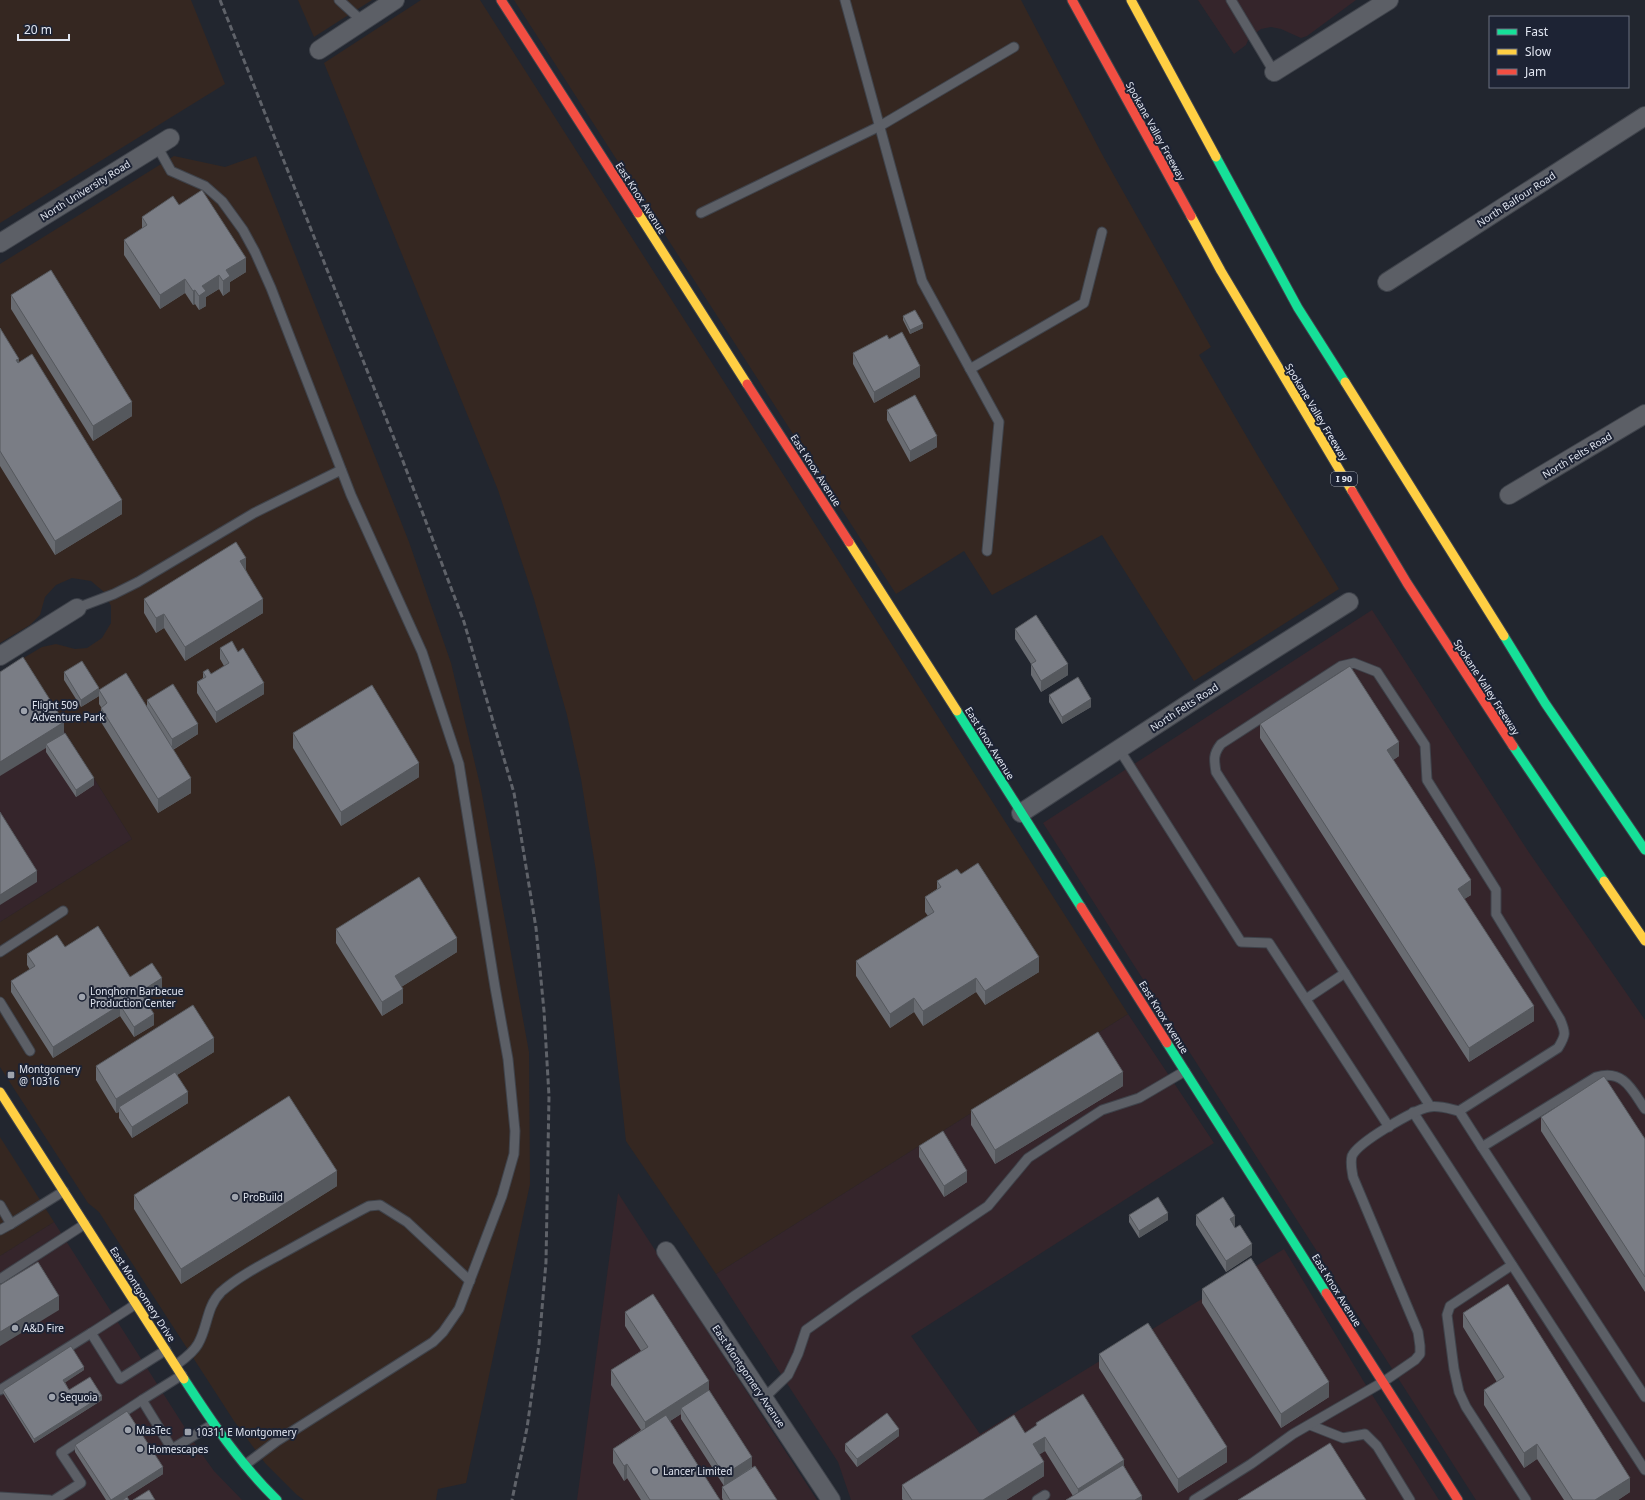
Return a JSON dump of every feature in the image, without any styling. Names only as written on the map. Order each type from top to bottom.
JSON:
[{"type":"main road","name":"East Knox Avenue","points":[[501,0],[882,593],[1458,1500]]},
{"type":"main road","name":"Spokane Valley Freeway","points":[[1072,0],[1221,271],[1407,583],[1541,789],[1645,941]]},
{"type":"main road","points":[[1131,0],[1298,308],[1397,463],[1545,703],[1645,850]]},
{"type":"main road","name":"East Montgomery Drive","points":[[1,1094],[214,1423],[245,1465],[265,1489],[277,1500]]},
{"type":"street","points":[[319,50],[395,0]]},
{"type":"street","points":[[1274,72],[1388,0]]},
{"type":"street","name":"North Balfour Road","points":[[1387,282],[1645,116]]},
{"type":"street","name":"North University Road","points":[[0,243],[163,142]]},
{"type":"street","name":"North Felts Road","points":[[1510,495],[1645,414]]},
{"type":"street","name":"North Felts Road","points":[[1021,813],[1349,602]]},
{"type":"street","points":[[0,656],[77,608]]},
{"type":"street","name":"East Montgomery Avenue","points":[[666,1251],[831,1500]]},
{"type":"lane","points":[[339,0],[362,21]]},
{"type":"lane","points":[[846,0],[922,281],[1000,422],[987,550]]},
{"type":"lane","points":[[1232,0],[1274,72]]},
{"type":"lane","points":[[701,213],[880,126],[1014,47]]},
{"type":"lane","points":[[163,142],[171,171],[205,186],[222,201],[243,230],[255,252],[272,288],[351,495],[422,652],[459,764],[492,972],[508,1059],[515,1131],[514,1154],[502,1196],[459,1309],[443,1332],[433,1342],[277,1442],[245,1465]]},
{"type":"lane","points":[[970,369],[1084,303],[1102,232]]},
{"type":"lane","points":[[77,608],[114,594],[138,582],[254,512],[342,470]]},
{"type":"lane","points":[[1194,1500],[1251,1464],[1293,1434],[1383,1382],[1415,1360],[1420,1354],[1418,1332],[1353,1177],[1351,1164],[1353,1155],[1360,1146],[1413,1112],[1430,1106],[1459,1111],[1558,1048],[1564,1039],[1565,1032],[1560,1019],[1496,914],[1496,890],[1427,780],[1425,745],[1377,672],[1354,664],[1341,666],[1221,744],[1215,751],[1214,760],[1216,772],[1430,1106]]},
{"type":"lane","points":[[1119,749],[1241,942],[1270,943],[1389,1127]]},
{"type":"lane","points":[[0,952],[63,911]]},
{"type":"lane","points":[[1306,999],[1345,974]]},
{"type":"lane","points":[[0,1002],[30,1051]]},
{"type":"lane","points":[[764,1398],[788,1375],[798,1354],[806,1330],[988,1206],[1028,1158],[1102,1110],[1139,1098],[1185,1070]]},
{"type":"lane","points":[[1482,1147],[1596,1077],[1605,1074],[1617,1076],[1626,1081],[1645,1109]]},
{"type":"lane","points":[[1459,1111],[1645,1397]]},
{"type":"lane","points":[[1413,1112],[1645,1470]]},
{"type":"lane","points":[[0,1230],[64,1191]]},
{"type":"lane","points":[[0,1205],[11,1224]]},
{"type":"lane","points":[[176,1364],[192,1352],[198,1345],[214,1300],[221,1292],[264,1263],[369,1206],[380,1206],[406,1222],[470,1281]]},
{"type":"lane","points":[[0,1279],[85,1224]]},
{"type":"lane","points":[[1512,1266],[1450,1306],[1447,1315],[1454,1369],[1459,1392],[1466,1407],[1526,1500]]},
{"type":"lane","points":[[0,1390],[136,1304]]},
{"type":"lane","points":[[91,1333],[120,1379],[166,1350]]},
{"type":"lane","points":[[54,1500],[81,1483],[61,1453],[182,1375]]},
{"type":"lane","points":[[142,1400],[172,1449],[214,1423]]},
{"type":"lane","points":[[1310,1425],[1343,1438],[1364,1434],[1377,1446],[1410,1500]]},
{"type":"lane","points":[[1037,1500],[1045,1495]]},
{"type":"lane","points":[[0,1497],[50,1500]]},
{"type":"shaded area","points":[[0,0],[191,0],[225,84],[0,223]]},
{"type":"shaded area","points":[[298,0],[372,0],[314,37]]},
{"type":"shaded area","points":[[421,0],[480,0],[1128,1014],[716,1274],[626,1141],[596,871],[581,779],[567,715],[534,599],[498,490],[324,63]]},
{"type":"shaded area","points":[[514,0],[1021,0],[1103,156],[1211,347],[1199,355],[1258,456],[1339,589],[1194,681],[1102,535],[992,595],[964,551],[896,594]]},
{"type":"shaded area","points":[[1198,0],[1356,0],[1307,36],[1301,38],[1281,29],[1271,27],[1261,29],[1249,38],[1246,45],[1234,54]]},
{"type":"shaded area","points":[[174,156],[225,167],[256,156],[409,542],[451,663],[481,789],[529,1052],[530,1184],[466,1483],[438,1489],[436,1500],[304,1500],[297,1495],[265,1463],[234,1421],[99,1212],[88,1203],[0,1067],[0,922],[132,839],[20,660],[42,647],[56,644],[75,649],[87,648],[102,638],[111,623],[111,606],[104,592],[91,581],[72,578],[56,585],[45,597],[40,615],[30,625],[0,643],[0,264]]},
{"type":"shaded area","points":[[1372,610],[1528,851],[1645,1020],[1645,1500],[1476,1500],[1043,823]]},
{"type":"shaded area","points":[[20,660],[132,839],[0,922],[0,672]]},
{"type":"shaded area","points":[[1128,1014],[1214,1143],[911,1336],[980,1434],[1284,1249],[1364,1382],[1439,1500],[851,1500],[838,1462],[716,1274]]},
{"type":"shaded area","points":[[0,1137],[54,1222],[0,1256]]},
{"type":"shaded area","points":[[618,1193],[817,1500],[577,1500]]},
{"type":"shaded area","points":[[54,1222],[201,1453],[214,1471],[242,1500],[0,1500],[0,1256]]},
{"type":"building","points":[[202,190],[246,258],[226,270],[230,276],[223,281],[219,275],[202,286],[206,291],[199,296],[195,290],[193,291],[185,279],[160,295],[124,240],[147,225],[142,217],[173,196],[179,205]]},
{"type":"building","points":[[51,270],[132,402],[93,426],[11,295]]},
{"type":"building","points":[[915,310],[923,324],[910,330],[903,316]]},
{"type":"building","points":[[0,328],[19,359],[16,360],[18,363],[32,354],[122,500],[55,541],[0,451]]},
{"type":"building","points":[[902,332],[920,366],[874,392],[853,353],[887,335],[889,339]]},
{"type":"building","points":[[915,395],[937,436],[910,451],[887,410]]},
{"type":"building","points":[[236,542],[246,558],[240,561],[263,599],[185,647],[164,614],[156,618],[144,599]]},
{"type":"building","points":[[1036,615],[1068,664],[1041,681],[1031,664],[1036,661],[1015,629]]},
{"type":"building","points":[[232,641],[238,652],[243,648],[264,683],[216,712],[197,682],[206,677],[203,672],[208,669],[211,674],[229,663],[220,648]]},
{"type":"building","name":"Flight 509 Adventure Park","points":[[23,657],[64,722],[0,762],[0,672]]},
{"type":"building","points":[[82,661],[99,688],[81,700],[64,672]]},
{"type":"building","points":[[1350,666],[1399,742],[1387,750],[1471,880],[1458,889],[1534,1006],[1469,1048],[1260,724]]},
{"type":"building","points":[[126,673],[191,778],[158,799],[101,708],[107,703],[99,690]]},
{"type":"building","points":[[1078,677],[1091,699],[1062,717],[1049,695]]},
{"type":"building","points":[[173,684],[198,724],[172,739],[147,700]]},
{"type":"building","points":[[372,685],[419,763],[341,812],[293,733]]},
{"type":"building","points":[[65,733],[94,778],[76,790],[46,744]]},
{"type":"building","points":[[0,812],[37,871],[0,895]]},
{"type":"building","points":[[978,863],[1039,957],[985,991],[976,978],[923,1011],[914,998],[890,1014],[856,961],[934,912],[925,897],[941,887],[937,881],[957,869],[961,874]]},
{"type":"building","points":[[419,877],[457,938],[395,976],[403,989],[382,1002],[336,929]]},
{"type":"building","name":"Longhorn Barbecue Production Center","points":[[98,926],[130,977],[152,963],[162,978],[140,992],[154,1014],[134,1027],[120,1005],[53,1047],[11,981],[35,966],[27,954],[57,935],[65,947]]},
{"type":"building","points":[[193,1005],[214,1038],[116,1099],[96,1066]]},
{"type":"building","points":[[1098,1032],[1123,1072],[995,1150],[971,1110]]},
{"type":"building","points":[[175,1072],[188,1092],[132,1127],[119,1107]]},
{"type":"building","points":[[1604,1076],[1645,1139],[1645,1277],[1541,1117]]},
{"type":"building","name":"ProBuild","points":[[289,1096],[337,1171],[181,1269],[134,1195]]},
{"type":"building","points":[[943,1131],[967,1171],[944,1186],[919,1146]]},
{"type":"building","points":[[1158,1197],[1168,1213],[1139,1231],[1129,1215]]},
{"type":"building","points":[[1223,1197],[1235,1216],[1230,1219],[1235,1228],[1240,1225],[1252,1244],[1226,1261],[1196,1215]]},
{"type":"building","points":[[1251,1258],[1329,1382],[1281,1414],[1202,1289]]},
{"type":"building","name":"A&D Fire","points":[[38,1262],[59,1296],[0,1332],[0,1285]]},
{"type":"building","points":[[1508,1284],[1630,1478],[1595,1500],[1573,1500],[1537,1444],[1524,1453],[1484,1390],[1504,1377],[1463,1313]]},
{"type":"building","points":[[653,1294],[709,1381],[645,1422],[611,1370],[648,1347],[625,1312]]},
{"type":"building","points":[[1148,1323],[1227,1447],[1178,1479],[1099,1354]]},
{"type":"building","name":"Sequoia","points":[[71,1346],[84,1367],[63,1380],[69,1390],[90,1377],[102,1396],[34,1439],[3,1390]]},
{"type":"building","points":[[709,1390],[752,1457],[724,1475],[681,1408]]},
{"type":"building","points":[[1083,1394],[1124,1460],[1078,1489],[1045,1437],[1033,1444],[1044,1462],[983,1500],[912,1500],[902,1485],[1014,1415],[1025,1433],[1037,1425],[1036,1423]]},
{"type":"building","points":[[127,1411],[163,1467],[111,1500],[75,1445]]},
{"type":"building","points":[[887,1413],[899,1429],[857,1459],[845,1444]]},
{"type":"building","name":"Lancer Limited","points":[[666,1415],[720,1500],[650,1500],[627,1464],[624,1466],[613,1449]]},
{"type":"building","points":[[1330,1443],[1366,1500],[1238,1500]]},
{"type":"building","points":[[1123,1465],[1142,1496],[1135,1500],[1066,1500]]},
{"type":"building","points":[[755,1466],[777,1500],[730,1500],[722,1487]]},
{"type":"building","points":[[149,1490],[155,1500],[133,1500]]},
{"type":"building","points":[[127,1497],[129,1500],[122,1500]]},
{"type":"railway","points":[[220,0],[401,456],[464,622],[514,793],[536,928],[544,1011],[549,1096],[546,1262],[539,1344],[527,1428],[512,1500]]},
{"type":"traffic: fast","points":[[1216,157],[1298,308],[1345,382]]},
{"type":"traffic: fast","points":[[1504,636],[1545,703],[1645,850]]},
{"type":"traffic: fast","points":[[957,711],[1081,907]]},
{"type":"traffic: fast","points":[[1513,746],[1604,881]]},
{"type":"traffic: fast","points":[[1167,1043],[1326,1293]]},
{"type":"traffic: fast","points":[[184,1379],[216,1427],[239,1457],[277,1500]]},
{"type":"traffic: slow","points":[[1131,0],[1216,157]]},
{"type":"traffic: slow","points":[[638,213],[747,384]]},
{"type":"traffic: slow","points":[[1191,216],[1221,271],[1352,491]]},
{"type":"traffic: slow","points":[[1345,382],[1504,636]]},
{"type":"traffic: slow","points":[[849,542],[957,711]]},
{"type":"traffic: slow","points":[[1604,881],[1645,941]]},
{"type":"traffic: slow","points":[[0,1092],[184,1379]]},
{"type":"traffic: jam","points":[[501,0],[638,213]]},
{"type":"traffic: jam","points":[[1072,0],[1191,216]]},
{"type":"traffic: jam","points":[[747,384],[849,542]]},
{"type":"traffic: jam","points":[[1352,491],[1407,583],[1513,746]]},
{"type":"traffic: jam","points":[[1081,907],[1167,1043]]},
{"type":"traffic: jam","points":[[1326,1293],[1458,1500]]},
{"type":"place","name":"Flight 509 Adventure Park","points":[[24,711]]},
{"type":"place","name":"Longhorn Barbecue Production Center","points":[[82,997]]},
{"type":"place","name":"Montgomery @ 10316","points":[[11,1075]]},
{"type":"place","name":"ProBuild","points":[[235,1197]]},
{"type":"place","name":"A&D Fire","points":[[15,1328]]},
{"type":"place","name":"Sequoia","points":[[52,1397]]},
{"type":"place","name":"MasTec","points":[[128,1430]]},
{"type":"place","name":"10311 E Montgomery","points":[[188,1432]]},
{"type":"place","name":"Homescapes","points":[[140,1449]]},
{"type":"place","name":"Lancer Limited","points":[[655,1471]]}]
